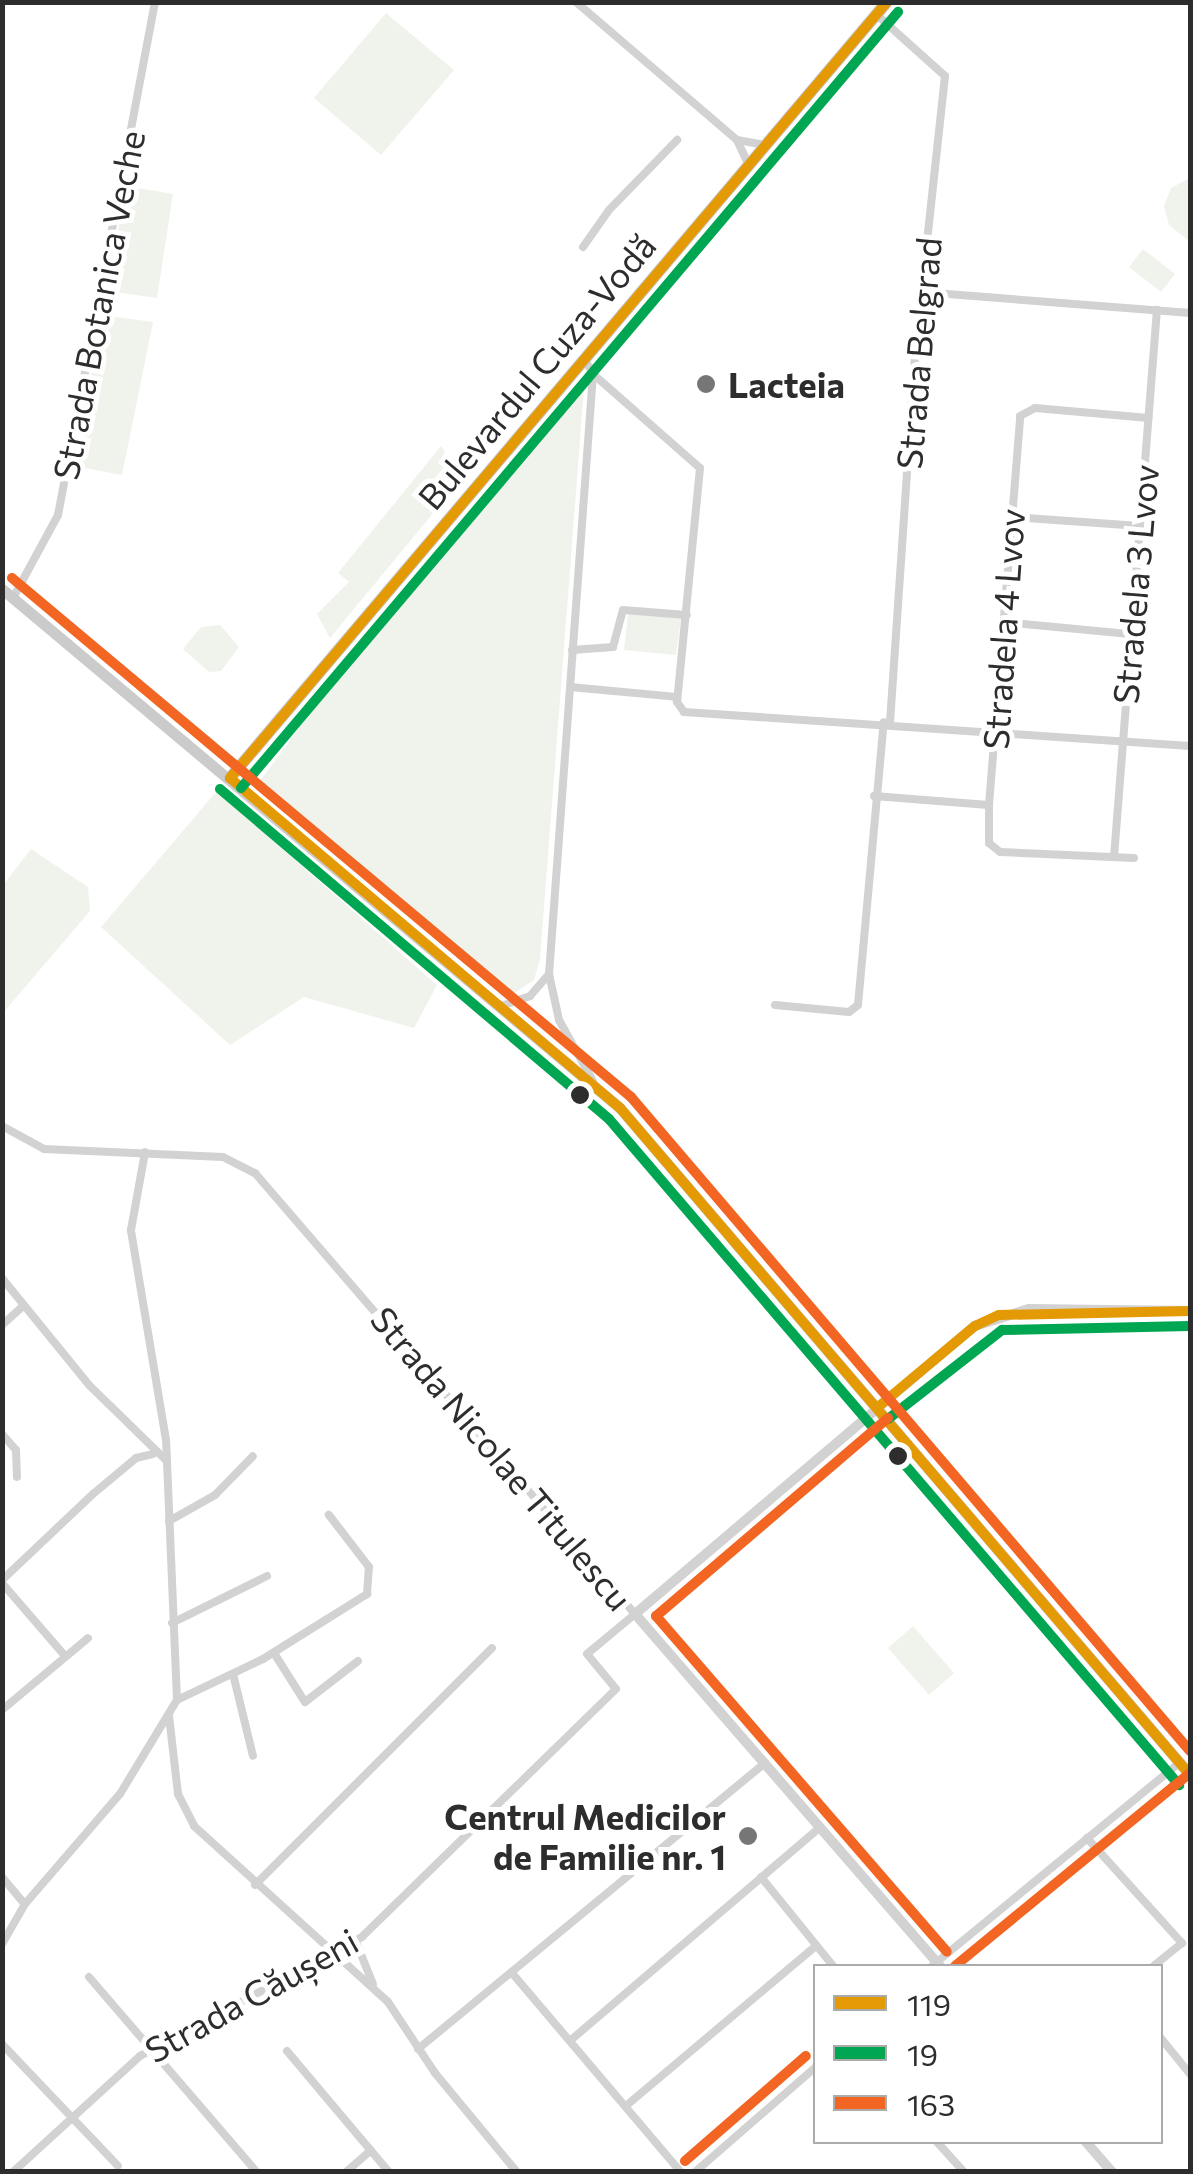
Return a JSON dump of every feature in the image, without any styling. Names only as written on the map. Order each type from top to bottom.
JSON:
[{"type":"main road","name":"Bulevardul Cuza-Vodă","points":[[230,778],[888,2]]},
{"type":"main road","points":[[8,593],[596,1086],[878,1407],[1187,1770]]},
{"type":"street","name":"Strada Botanica Veche","points":[[8,593],[58,516],[156,2]]},
{"type":"street","points":[[576,2],[737,140],[749,166]]},
{"type":"street","name":"Strada Belgrad","points":[[775,1004],[857,1008],[874,796],[887,722],[922,292],[945,76],[877,15]]},
{"type":"street","points":[[583,247],[608,210],[677,140]]},
{"type":"street","points":[[737,140],[766,146]]},
{"type":"street","points":[[922,292],[1190,312]]},
{"type":"street","name":"Stradela 3 Lvov","points":[[1114,857],[1158,310]]},
{"type":"street","points":[[584,360],[593,374],[700,468],[677,697],[680,709],[1190,746]]},
{"type":"street","points":[[593,374],[549,974],[559,1020],[596,1086]]},
{"type":"street","name":"Stradela 4 Lvov","points":[[1114,857],[994,848],[989,805],[1002,622],[1025,409],[1149,418]]},
{"type":"street","points":[[1011,517],[1140,526]]},
{"type":"street","points":[[572,650],[613,647],[624,610],[687,614]]},
{"type":"street","points":[[1002,622],[1130,634]]},
{"type":"street","points":[[570,687],[677,697]]},
{"type":"street","points":[[874,796],[989,805]]},
{"type":"street","points":[[1114,857],[1134,858]]},
{"type":"street","points":[[501,1006],[530,996],[549,974]]},
{"type":"street","name":"Strada Nicolae Titulescu","points":[[2,1126],[44,1149],[223,1158],[255,1173],[935,1964]]},
{"type":"street","points":[[146,1152],[131,1230],[167,1461],[177,1700]]},
{"type":"street","points":[[2,1278],[156,1454],[167,1461]]},
{"type":"street","points":[[2,1325],[24,1306]]},
{"type":"street","points":[[635,1614],[975,1326],[999,1315],[1190,1310]]},
{"type":"street","points":[[2,1434],[16,1450],[17,1478]]},
{"type":"street","points":[[65,1656],[2,1582],[136,1458],[156,1454]]},
{"type":"street","points":[[169,1521],[215,1495],[253,1456]]},
{"type":"street","points":[[2,1944],[26,1904],[120,1794],[177,1700],[274,1652],[371,1588],[370,1567],[329,1515]]},
{"type":"street","points":[[172,1623],[267,1576]]},
{"type":"street","name":"Strada Căușeni","points":[[12,2172],[69,2114],[149,2050],[356,1942],[616,1689],[587,1654],[635,1614]]},
{"type":"street","points":[[2,1710],[88,1638]]},
{"type":"street","points":[[255,1885],[492,1648]]},
{"type":"street","points":[[274,1652],[305,1702],[358,1661]]},
{"type":"street","points":[[233,1674],[254,1756]]},
{"type":"street","points":[[168,1713],[178,1794],[188,1818],[255,1885],[374,1988],[517,2172]]},
{"type":"street","points":[[418,2049],[763,1764]]},
{"type":"street","points":[[937,1964],[1087,1838],[1187,1770]]},
{"type":"street","points":[[571,2040],[819,1828]]},
{"type":"street","points":[[1087,1838],[1182,1943],[1156,1964]]},
{"type":"street","points":[[762,1876],[830,1964]]},
{"type":"street","points":[[2,1877],[26,1904]]},
{"type":"street","points":[[356,1942],[374,1988]]},
{"type":"street","points":[[627,2105],[816,1946]]},
{"type":"street","points":[[512,1973],[680,2172]]},
{"type":"street","points":[[89,1978],[257,2172]]},
{"type":"street","points":[[1163,2041],[1190,2074]]},
{"type":"street","points":[[2,2044],[118,2166]]},
{"type":"street","points":[[288,2051],[389,2172]]},
{"type":"street","points":[[696,2172],[813,2070]]},
{"type":"street","points":[[940,2144],[964,2172]]},
{"type":"street","points":[[1088,2144],[1112,2172]]},
{"type":"street","points":[[346,2172],[372,2150]]},
{"type":"shaded area","points":[[386,13],[454,70],[381,155],[314,98]]},
{"type":"shaded area","points":[[1190,178],[1190,242],[1169,225],[1164,206],[1171,188]]},
{"type":"shaded area","points":[[126,186],[173,194],[157,298],[107,291]]},
{"type":"shaded area","points":[[1143,249],[1175,274],[1161,292],[1129,267]]},
{"type":"shaded area","points":[[102,315],[153,322],[122,475],[74,466]]},
{"type":"shaded area","points":[[584,388],[540,959],[534,980],[513,994],[499,990],[260,781],[344,667]]},
{"type":"shaded area","points":[[441,446],[463,477],[330,638],[317,614],[349,582],[338,573]]},
{"type":"shaded area","points":[[628,614],[681,618],[676,655],[624,650]]},
{"type":"shaded area","points":[[220,625],[239,647],[221,671],[209,672],[183,649],[201,627]]},
{"type":"shaded area","points":[[217,791],[437,985],[414,1028],[304,997],[230,1045],[101,927]]},
{"type":"shaded area","points":[[31,849],[88,887],[90,911],[3,1013],[3,885]]},
{"type":"shaded area","points":[[913,1626],[954,1673],[929,1695],[888,1648]]},
{"type":"transit line","name":"119","points":[[230,778],[887,2]]},
{"type":"transit line","name":"19","points":[[241,788],[898,12]]},
{"type":"transit line","name":"163","points":[[12,578],[631,1097],[1190,1751]]},
{"type":"transit line","name":"119","points":[[230,778],[620,1108],[1190,1775]]},
{"type":"transit line","name":"19","points":[[220,789],[609,1119],[1179,1785]]},
{"type":"transit line","name":"119","points":[[878,1407],[975,1326],[999,1315],[1190,1311]]},
{"type":"transit line","name":"19","points":[[888,1419],[1002,1330],[1190,1326]]},
{"type":"transit line","name":"163","points":[[888,1418],[656,1616],[947,1952]]},
{"type":"transit line","name":"163","points":[[957,1964],[1190,1773]]},
{"type":"transit line","name":"163","points":[[685,2161],[806,2056]]},
{"type":"place","name":"Lacteia","points":[[706,384]]},
{"type":"place","name":"Centrul Medicilor de Familie nr. 1","points":[[748,1836]]}]
